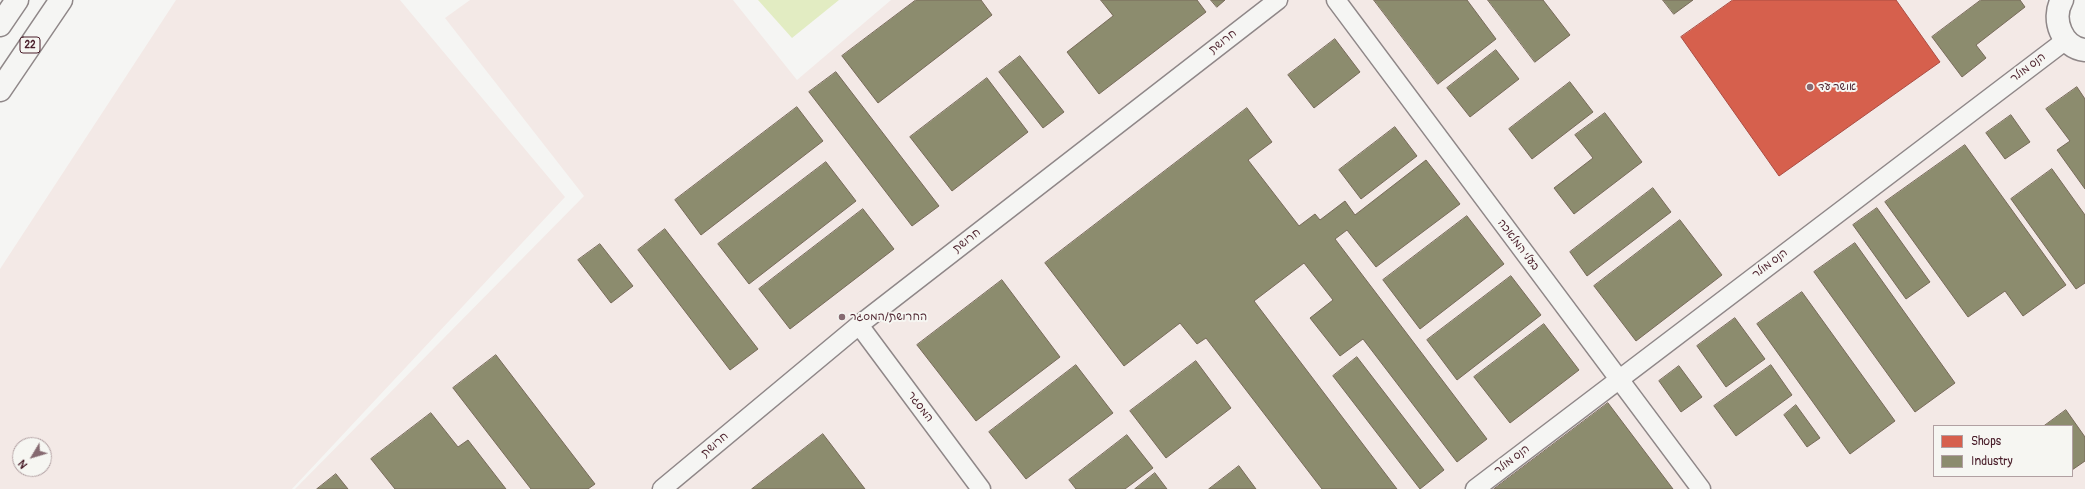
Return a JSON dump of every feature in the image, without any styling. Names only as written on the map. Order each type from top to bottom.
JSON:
[{"type":"main road","points":[[0,26],[17,0]]},
{"type":"main road","name":"22","points":[[0,90],[61,0]]},
{"type":"main road","points":[[2058,4],[2057,22],[2066,40],[2073,46],[2085,50]]},
{"type":"street","name":"חרושת","points":[[662,489],[859,325],[1278,0]]},
{"type":"street","name":"בעלי המלאכה","points":[[1336,0],[1618,380],[1701,489]]},
{"type":"street","name":"הנס מולר","points":[[1475,489],[2066,40]]},
{"type":"street","name":"המסגר","points":[[859,325],[981,489]]},
{"type":"shaded area","points":[[176,0],[400,0],[565,197],[292,489],[0,489],[0,269]]},
{"type":"shaded area","points":[[470,0],[733,0],[797,80],[891,0],[2046,0],[2049,9],[2085,59],[2085,489],[295,489],[584,196],[445,18]]},
{"type":"green space","points":[[758,0],[839,0],[792,38]]},
{"type":"building: Shops","name":"אושר עד","points":[[1733,0],[1896,0],[1940,62],[1779,176],[1681,37]]},
{"type":"building: Industry","points":[[916,0],[981,0],[992,15],[878,103],[842,56]]},
{"type":"building: Industry","points":[[1101,0],[1197,0],[1206,12],[1099,94],[1067,52],[1113,16]]},
{"type":"building: Industry","points":[[1211,0],[1225,0],[1217,7]]},
{"type":"building: Industry","points":[[1374,0],[1467,0],[1496,39],[1438,84]]},
{"type":"building: Industry","points":[[1488,0],[1543,0],[1570,35],[1535,62]]},
{"type":"building: Industry","points":[[1663,0],[1693,0],[1674,14]]},
{"type":"building: Industry","points":[[1981,0],[2020,0],[2025,7],[1976,45],[1986,58],[1962,77],[1932,37]]},
{"type":"building: Industry","points":[[1335,39],[1360,72],[1314,108],[1288,75]]},
{"type":"building: Industry","points":[[1496,50],[1519,79],[1470,117],[1447,88]]},
{"type":"building: Industry","points":[[1020,56],[1064,112],[1043,128],[999,72]]},
{"type":"building: Industry","points":[[836,72],[939,206],[912,226],[809,92]]},
{"type":"building: Industry","points":[[987,78],[1028,132],[952,191],[910,137]]},
{"type":"building: Industry","points":[[1570,82],[1593,112],[1532,159],[1509,129]]},
{"type":"building: Industry","points":[[2077,87],[2085,99],[2085,189],[2057,150],[2070,141],[2046,109]]},
{"type":"building: Industry","points":[[797,107],[823,141],[701,235],[675,200]]},
{"type":"building: Industry","points":[[1247,108],[1272,142],[1248,160],[1299,226],[1315,214],[1320,220],[1345,201],[1355,215],[1426,160],[1460,204],[1376,267],[1347,230],[1335,239],[1487,439],[1457,462],[1363,339],[1340,356],[1310,318],[1333,300],[1304,263],[1254,301],[1397,489],[1322,489],[1206,338],[1197,344],[1180,323],[1124,366],[1045,263]]},
{"type":"building: Industry","points":[[1605,113],[1642,162],[1574,214],[1554,188],[1593,158],[1575,135]]},
{"type":"building: Industry","points":[[2011,115],[2030,142],[2005,159],[1986,133]]},
{"type":"building: Industry","points":[[1395,127],[1417,156],[1361,199],[1339,170]]},
{"type":"building: Industry","points":[[1965,145],[2066,285],[2023,316],[2005,291],[1968,317],[1885,202]]},
{"type":"building: Industry","points":[[826,162],[856,201],[749,284],[718,244]]},
{"type":"building: Industry","points":[[2052,169],[2085,215],[2085,283],[2076,289],[2011,199]]},
{"type":"building: Industry","points":[[1653,188],[1671,212],[1587,276],[1570,252]]},
{"type":"building: Industry","points":[[1877,208],[1930,282],[1906,299],[1853,225]]},
{"type":"building: Industry","points":[[863,209],[894,249],[790,329],[759,289]]},
{"type":"building: Industry","points":[[1467,216],[1504,264],[1420,329],[1383,280]]},
{"type":"building: Industry","points":[[1680,220],[1722,275],[1636,341],[1594,286]]},
{"type":"building: Industry","points":[[665,229],[758,349],[730,370],[638,250]]},
{"type":"building: Industry","points":[[1855,243],[1955,383],[1915,412],[1814,272]]},
{"type":"building: Industry","points":[[600,244],[633,286],[611,303],[578,260]]},
{"type":"building: Industry","points":[[1511,276],[1541,315],[1457,380],[1427,340]]},
{"type":"building: Industry","points":[[1002,280],[1060,357],[976,421],[917,345]]},
{"type":"building: Industry","points":[[1802,292],[1895,421],[1850,454],[1757,324]]},
{"type":"building: Industry","points":[[1735,318],[1765,359],[1726,387],[1697,346]]},
{"type":"building: Industry","points":[[1544,324],[1579,370],[1510,423],[1474,377]]},
{"type":"building: Industry","points":[[496,355],[595,484],[588,489],[531,489],[453,388]]},
{"type":"building: Industry","points":[[1357,357],[1444,470],[1420,489],[1333,376]]},
{"type":"building: Industry","points":[[1196,361],[1231,408],[1166,458],[1130,411]]},
{"type":"building: Industry","points":[[1076,365],[1113,413],[1026,479],[989,432]]},
{"type":"building: Industry","points":[[1771,365],[1792,395],[1736,436],[1714,406]]},
{"type":"building: Industry","points":[[1679,366],[1702,397],[1681,412],[1659,381]]},
{"type":"building: Industry","points":[[1608,403],[1673,489],[1494,489]]},
{"type":"building: Industry","points":[[1796,405],[1820,438],[1807,447],[1784,415]]},
{"type":"building: Industry","points":[[2066,410],[2085,437],[2085,461],[2073,469],[2073,425],[2045,425]]},
{"type":"building: Industry","points":[[431,413],[458,447],[468,440],[506,489],[395,489],[371,459]]},
{"type":"building: Industry","points":[[823,434],[865,489],[752,489]]},
{"type":"building: Industry","points":[[1127,435],[1153,468],[1125,489],[1076,489],[1069,480]]},
{"type":"building: Industry","points":[[1239,466],[1256,489],[1209,489]]},
{"type":"building: Industry","points":[[1155,473],[1167,489],[1135,489]]},
{"type":"building: Industry","points":[[336,474],[348,489],[317,489]]},
{"type":"place","name":"אושר עד","points":[[1810,87]]},
{"type":"place","name":"החרושת/המסגר","points":[[842,317]]}]
